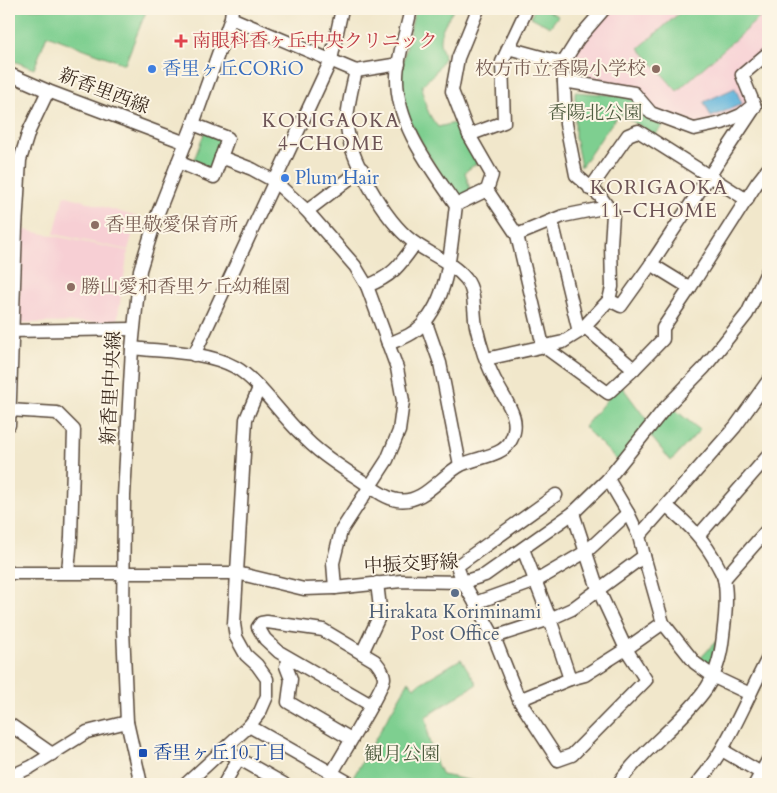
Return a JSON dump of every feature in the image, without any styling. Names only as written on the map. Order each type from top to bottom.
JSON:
[{"type":"street","points":[[194,355],[330,60],[342,9]]},
{"type":"street","points":[[388,344],[408,336],[422,325],[433,310],[444,287],[456,205],[419,149],[403,115],[397,92],[397,75],[411,9]]},
{"type":"street","points":[[456,205],[487,190],[492,175],[469,135],[452,91],[458,58],[478,9]]},
{"type":"street","points":[[469,135],[504,122],[502,62],[525,13],[524,9]]},
{"type":"street","points":[[486,359],[563,342],[582,329],[609,300],[612,287],[611,244],[613,214],[600,196],[576,176],[566,124],[563,63],[578,39],[604,9]]},
{"type":"street","points":[[232,13],[356,72],[399,64]]},
{"type":"street","name":"新香里中央線","points":[[141,784],[127,722],[123,629],[124,496],[133,329],[140,270],[156,218],[193,124],[232,13]]},
{"type":"street","points":[[508,48],[563,63]]},
{"type":"street","points":[[609,300],[621,306],[744,126],[756,107],[742,75],[768,53]]},
{"type":"street","points":[[132,348],[217,359],[236,368],[259,388],[301,435],[329,459],[370,486],[400,501],[411,500],[425,492],[460,465],[496,453],[511,442],[515,420],[486,359],[476,325],[474,298],[468,281],[455,269],[416,244],[393,223],[378,201],[355,155],[347,125],[349,104],[356,72]]},
{"type":"street","name":"新香里西線","points":[[9,74],[186,142]]},
{"type":"street","points":[[564,82],[634,93],[651,113],[694,129],[722,123],[741,115],[754,104]]},
{"type":"street","points":[[9,425],[12,228],[20,160],[29,132],[48,90]]},
{"type":"street","points":[[178,162],[214,177],[228,138],[193,124]]},
{"type":"street","points":[[590,189],[628,135],[638,131],[746,200]]},
{"type":"street","points":[[221,157],[252,169],[274,181],[307,211],[355,266],[367,286],[397,368],[402,401],[399,431],[387,460],[341,531],[333,563],[335,588]]},
{"type":"street","points":[[487,190],[517,234],[543,346],[608,393],[663,339],[663,328],[768,168]]},
{"type":"street","points":[[307,211],[362,170]]},
{"type":"street","points":[[517,234],[563,216],[608,207]]},
{"type":"street","points":[[552,221],[582,329],[634,369]]},
{"type":"street","points":[[367,286],[384,279],[401,264],[416,244]]},
{"type":"street","points":[[651,264],[690,288]]},
{"type":"street","name":"中振交野線","points":[[9,572],[237,573],[304,588],[335,588],[401,581],[463,582],[485,575],[573,513],[608,479],[665,408],[704,368],[747,314],[764,291],[768,270]]},
{"type":"street","points":[[425,320],[440,363],[460,465]]},
{"type":"street","points":[[11,331],[133,329]]},
{"type":"street","points":[[639,536],[735,427],[768,381]]},
{"type":"street","points":[[186,784],[249,726],[260,712],[268,696],[267,678],[246,655],[236,637],[234,624],[246,419],[259,388]]},
{"type":"street","points":[[9,410],[57,413],[74,430],[71,537],[68,572]]},
{"type":"street","points":[[699,534],[768,456]]},
{"type":"street","points":[[608,479],[639,536],[663,623],[695,663],[714,677],[750,694]]},
{"type":"street","points":[[556,496],[456,566],[494,638],[518,700],[558,760],[572,755],[646,680],[626,649],[598,590],[587,551],[573,513]]},
{"type":"street","points":[[618,784],[633,765],[679,720],[703,693],[714,677],[722,650],[726,614],[724,579],[713,556],[699,534],[667,506]]},
{"type":"street","points":[[475,603],[536,581],[587,551],[628,513]]},
{"type":"street","points":[[724,579],[768,529]]},
{"type":"street","points":[[522,549],[536,581],[570,679]]},
{"type":"street","points":[[494,638],[550,619],[572,609],[644,556]]},
{"type":"street","points":[[362,653],[378,619],[380,608],[377,583]]},
{"type":"street","points":[[332,772],[371,705],[383,684],[384,678],[380,666],[375,661],[323,630],[261,623],[258,627],[265,639],[279,652],[371,705]]},
{"type":"street","points":[[518,700],[585,675],[663,623]]},
{"type":"street","points":[[697,784],[712,768],[736,726],[768,658]]},
{"type":"street","points":[[290,659],[286,666],[291,679],[288,702],[351,739]]},
{"type":"street","points":[[9,777],[31,767],[87,732],[127,722]]},
{"type":"street","points":[[9,724],[52,754]]},
{"type":"street","points":[[249,726],[351,784]]},
{"type":"street","points":[[224,750],[284,784]]},
{"type":"street","points":[[722,750],[761,778],[768,760]]},
{"type":"street","points":[[224,784],[239,758]]},
{"type":"shaded area","name":"枚方市立香陽小学校","points":[[608,9],[768,9],[768,51],[740,74],[752,103],[700,127],[566,81],[565,63]]},
{"type":"shaded area","name":"香里敬愛保育所","points":[[64,195],[137,217],[128,250],[54,234]]},
{"type":"shaded area","name":"勝山愛和香里ケ丘幼稚園","points":[[20,229],[128,251],[117,322],[19,323]]},
{"type":"green space","points":[[9,9],[147,9],[125,64],[47,35],[34,69],[9,59]]},
{"type":"green space","points":[[415,9],[454,9],[444,25],[440,38],[444,58],[434,74],[422,85],[427,108],[434,122],[438,127],[459,122],[477,163],[465,172],[471,193],[458,202],[440,175],[406,114],[400,75]]},
{"type":"green space","points":[[534,9],[545,9],[558,16],[550,27],[531,17]]},
{"type":"green space","points":[[684,9],[768,10],[677,91],[639,48]]},
{"type":"green space","name":"香陽北公園","points":[[575,92],[625,96],[635,101],[651,118],[663,125],[655,135],[619,113],[581,167],[575,137]]},
{"type":"green space","points":[[205,131],[221,138],[208,171],[192,165]]},
{"type":"green space","points":[[620,384],[649,423],[619,462],[584,427]]},
{"type":"green space","points":[[674,409],[700,430],[671,461],[649,434]]},
{"type":"green space","points":[[716,641],[712,671],[698,661]]},
{"type":"green space","name":"観月公園","points":[[461,659],[477,684],[425,717],[428,737],[442,775],[488,784],[356,784],[351,781],[409,681],[414,687]]},
{"type":"water","points":[[735,88],[742,104],[711,117],[704,102]]},
{"type":"place","name":"南眼科香ヶ丘中央クリニック","points":[[181,41]]},
{"type":"place","name":"香里ヶ丘CORiO","points":[[152,69]]},
{"type":"place","name":"枚方市立香陽小学校","points":[[656,69]]},
{"type":"place","name":"Plum Hair","points":[[285,178]]},
{"type":"place","name":"香里敬愛保育所","points":[[95,225]]},
{"type":"place","name":"勝山愛和香里ケ丘幼稚園","points":[[71,287]]},
{"type":"place","name":"Hirakata Koriminami Post Office","points":[[455,593]]},
{"type":"place","name":"香里ヶ丘10丁目","points":[[143,753]]},
{"type":"district","name":"KORIGAOKA 4-CHOME","points":[[331,132]]},
{"type":"district","name":"KORIGAOKA 11-CHOME","points":[[659,198]]}]
